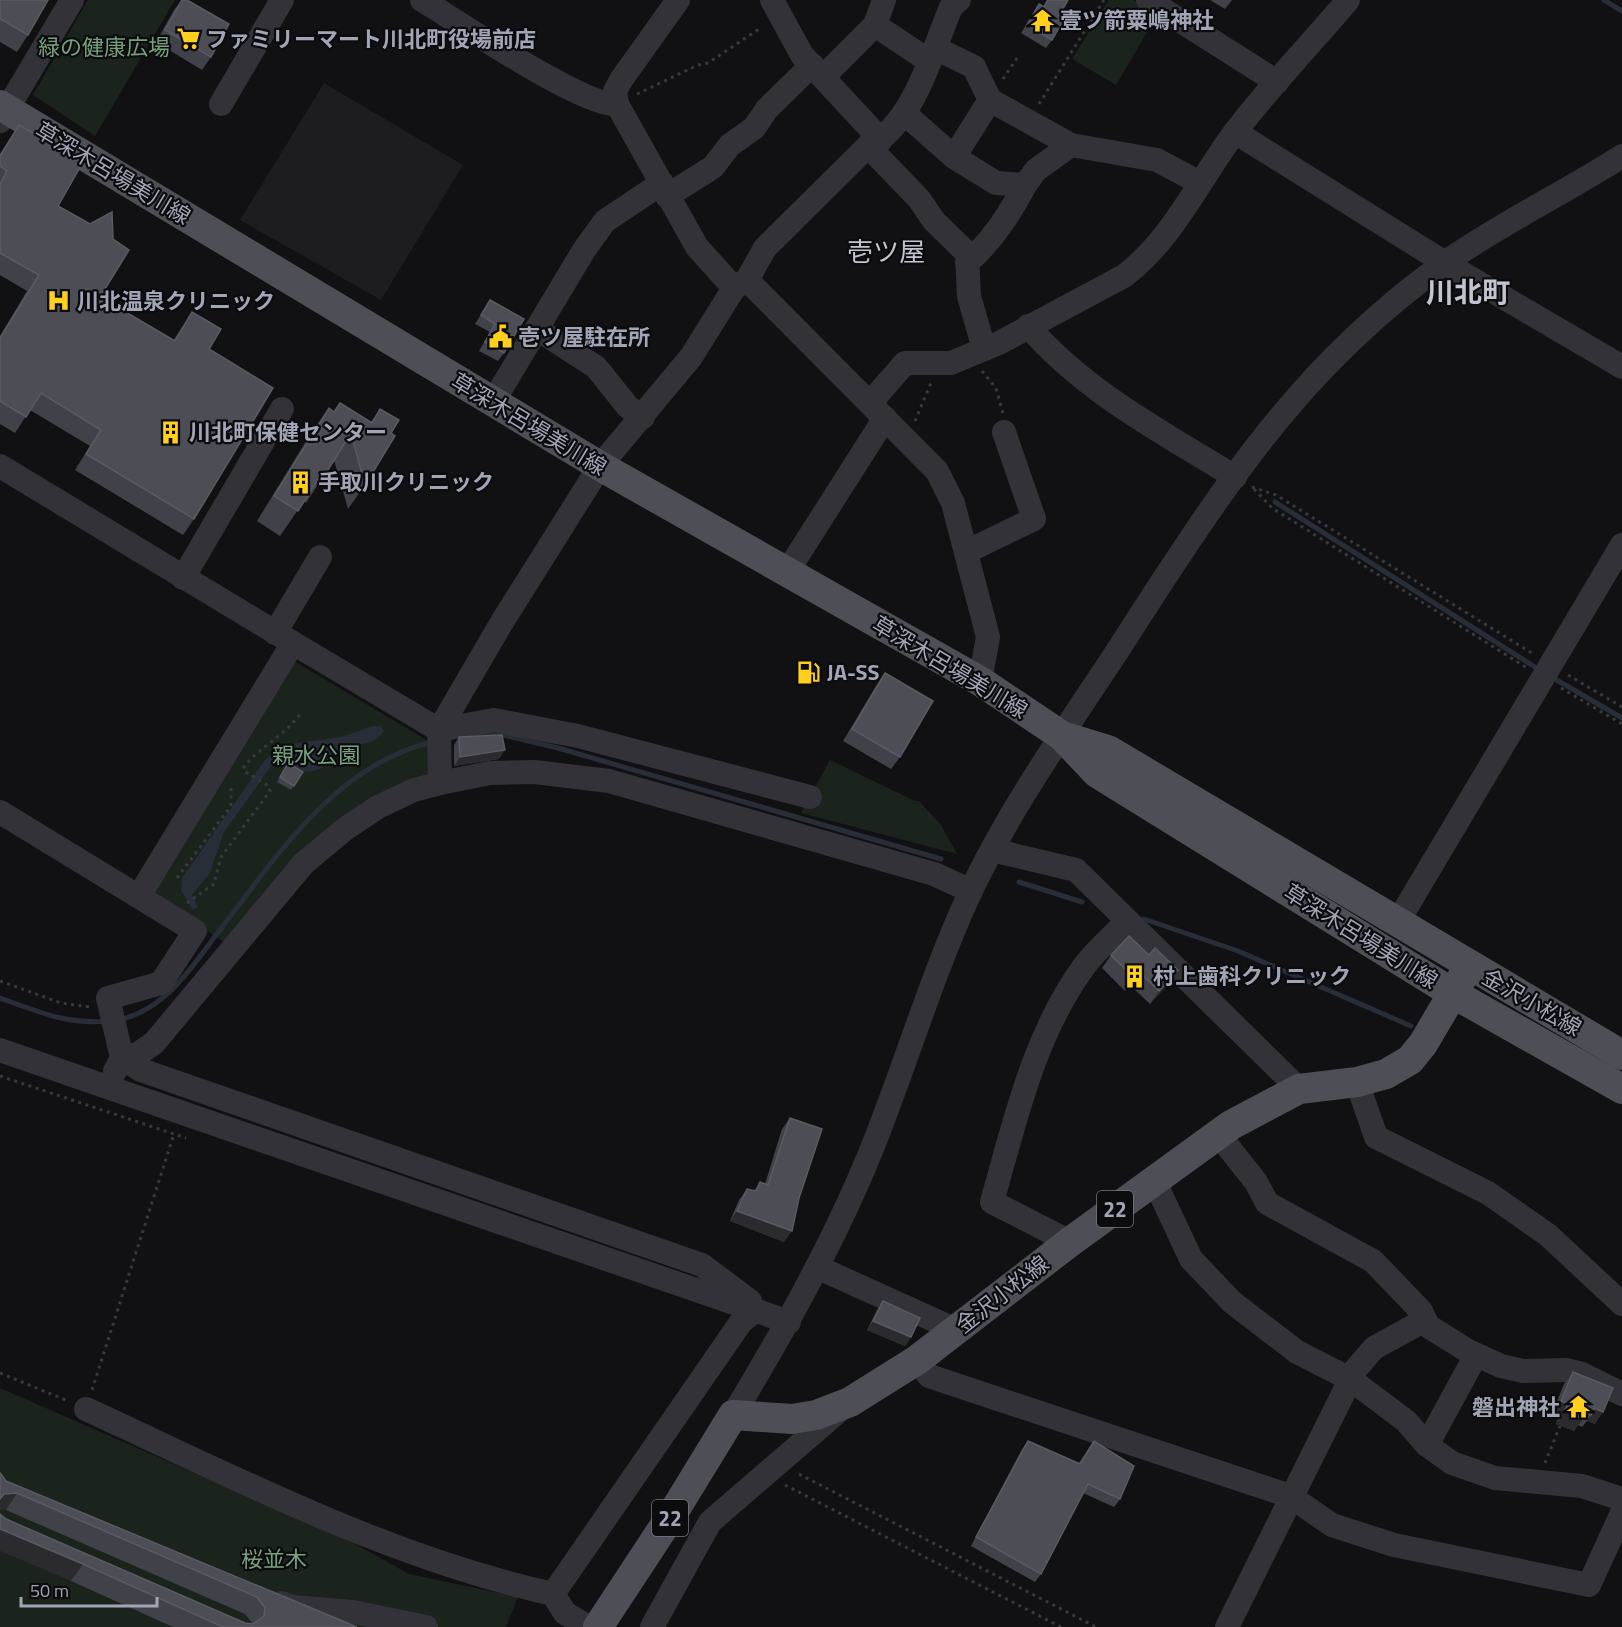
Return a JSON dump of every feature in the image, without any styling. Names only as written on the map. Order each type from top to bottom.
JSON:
[{"type":"main road","name":"草深木呂場美川線","points":[[3,112],[600,466],[980,681],[1062,736],[1096,773],[1454,994]]},
{"type":"main road","name":"草深木呂場美川線","points":[[1062,736],[1108,750],[1469,966]]},
{"type":"main road","name":"金沢小松線","points":[[733,1415],[792,1419],[816,1415],[850,1402],[917,1360],[1070,1242],[1218,1134],[1299,1089],[1356,1082],[1386,1074],[1410,1060],[1454,994],[1469,966],[1622,1055]]},
{"type":"main road","name":"金沢小松線","points":[[1454,994],[1622,1089]]},
{"type":"main road","name":"22","points":[[597,1624],[673,1513],[733,1415]]},
{"type":"street","points":[[3,112],[72,0]]},
{"type":"street","points":[[222,104],[282,0]]},
{"type":"street","points":[[422,0],[574,92],[606,105],[616,104]]},
{"type":"street","points":[[678,0],[621,80],[615,91],[616,104],[697,247],[878,411],[937,471],[953,503],[988,637],[980,681]]},
{"type":"street","points":[[493,402],[605,221],[664,189],[713,167],[730,145],[754,128],[767,109],[875,25],[884,0]]},
{"type":"street","points":[[440,783],[439,730],[502,622],[600,466],[691,357],[765,248],[875,143],[897,126],[932,54],[951,7],[959,0]]},
{"type":"street","points":[[1148,0],[1277,82]]},
{"type":"street","points":[[787,572],[905,363],[951,363],[1124,276],[1141,263],[1171,226],[1235,132],[1348,0]]},
{"type":"street","points":[[776,8],[802,55],[875,143],[934,221],[967,253],[969,296],[977,351]]},
{"type":"street","points":[[875,25],[932,54],[974,67],[990,100],[1071,145],[1157,160],[1200,183]]},
{"type":"street","points":[[954,157],[990,100]]},
{"type":"street","points":[[904,112],[954,157],[996,183],[1025,186]]},
{"type":"street","points":[[1235,132],[1445,263],[1622,367]]},
{"type":"street","points":[[967,263],[984,248],[1008,216],[1036,170],[1071,145]]},
{"type":"street","points":[[733,1415],[789,1322],[874,1145],[956,925],[992,850],[1062,736],[1244,482],[1287,407],[1356,336],[1445,263],[1622,156]]},
{"type":"street","points":[[1028,326],[1046,346],[1092,387],[1120,407],[1244,482]]},
{"type":"street","points":[[537,328],[596,367],[628,407],[642,417]]},
{"type":"street","points":[[183,578],[282,410]]},
{"type":"street","points":[[966,552],[1034,519],[1004,432]]},
{"type":"street","points":[[0,466],[439,730],[495,720],[578,736],[810,797]]},
{"type":"street","points":[[1397,922],[1622,545]]},
{"type":"street","points":[[139,896],[284,638],[320,557]]},
{"type":"street","points":[[120,1051],[138,1054],[154,1043],[304,863],[345,829],[378,807],[414,790],[490,773],[535,772],[609,781],[934,874],[971,891]]},
{"type":"street","points":[[0,812],[195,931],[161,983],[108,999],[120,1051],[106,1086]]},
{"type":"street","points":[[992,850],[1076,870],[1126,922],[1299,1089]]},
{"type":"street","points":[[1070,1242],[992,1202],[1022,1093],[1048,1027],[1085,964],[1126,922]]},
{"type":"street","points":[[0,1050],[789,1322]]},
{"type":"street","points":[[120,1051],[152,1074],[702,1265],[760,1311]]},
{"type":"street","points":[[1356,1082],[1376,1137],[1488,1193],[1548,1234],[1622,1304]]},
{"type":"street","points":[[1218,1134],[1256,1182],[1267,1203],[1374,1261],[1421,1311],[1428,1326],[1476,1355],[1501,1366],[1523,1371],[1566,1370],[1582,1374],[1622,1394]]},
{"type":"street","points":[[1154,1180],[1191,1259],[1232,1302],[1297,1352],[1350,1379],[1406,1421],[1427,1445],[1452,1463],[1495,1478],[1582,1486],[1622,1499]]},
{"type":"street","points":[[817,1267],[956,1330]]},
{"type":"street","points":[[554,1594],[741,1322],[760,1311]]},
{"type":"street","points":[[1227,1627],[1290,1496],[1355,1370],[1374,1348],[1425,1320]]},
{"type":"street","points":[[1427,1445],[1476,1355]]},
{"type":"street","points":[[917,1360],[929,1376],[1290,1496],[1332,1525],[1394,1545],[1589,1585],[1622,1513]]},
{"type":"street","points":[[652,1627],[710,1522],[850,1402]]},
{"type":"street","points":[[86,1409],[297,1506],[428,1559],[494,1581],[554,1594],[565,1613],[597,1624]]},
{"type":"street","points":[[260,1593],[293,1607],[353,1612],[426,1627]]},
{"type":"path","points":[[1028,121],[1104,0]]},
{"type":"path","points":[[616,104],[698,65],[708,63],[776,8]]},
{"type":"path","points":[[977,351],[996,388],[1003,411],[1004,432]]},
{"type":"path","points":[[907,440],[940,362]]},
{"type":"path","points":[[1244,482],[1276,495],[1547,671],[1622,724]]},
{"type":"path","points":[[1244,482],[1272,508],[1547,671],[1622,707]]},
{"type":"path","points":[[237,775],[250,758],[297,720],[302,711]]},
{"type":"path","points":[[180,907],[214,884],[222,857],[270,791],[269,786],[242,770]]},
{"type":"path","points":[[139,896],[171,885],[231,806],[233,780]]},
{"type":"path","points":[[0,981],[61,1004],[83,1008],[110,1005]]},
{"type":"path","points":[[0,1373],[86,1409],[174,1134]]},
{"type":"path","points":[[1536,1482],[1560,1426]]},
{"type":"path","points":[[771,1469],[1061,1627]]},
{"type":"path","points":[[771,1469],[1096,1627]]},
{"type":"shaded area","points":[[324,83],[463,165],[381,300],[240,220]]},
{"type":"shaded area","points":[[380,726],[384,730],[377,739],[347,748],[319,769],[305,772],[281,763],[271,766],[223,834],[210,873],[192,895],[198,907],[193,910],[181,890],[182,878],[265,760],[282,748],[291,745],[343,736]]},
{"type":"green space","name":"緑の健康広場","points":[[88,0],[175,0],[95,136],[33,95]]},
{"type":"green space","points":[[1109,0],[1133,0],[1157,15],[1116,85],[1072,59]]},
{"type":"green space","name":"親水公園","points":[[294,661],[430,742],[431,777],[420,777],[229,945],[150,894]]},
{"type":"green space","points":[[830,760],[919,801],[941,825],[957,854],[801,813]]},
{"type":"green space","name":"桜並木","points":[[0,1388],[350,1541],[409,1574],[518,1597],[506,1627],[0,1627]]},
{"type":"building","points":[[0,0],[48,0],[28,35],[0,19]]},
{"type":"building","points":[[182,0],[187,0],[229,24],[211,57],[165,30]]},
{"type":"building","name":"壹ツ箭粟嶋神社","points":[[1048,0],[1068,0],[1059,16],[1064,19],[1052,40],[1027,25],[1039,4],[1044,7]]},
{"type":"building","points":[[19,125],[83,162],[58,206],[90,224],[112,212],[113,239],[129,250],[100,297],[175,341],[192,312],[221,329],[209,349],[273,388],[194,519],[86,454],[101,430],[41,393],[26,417],[0,401],[0,338],[39,275],[0,253],[0,184],[7,171],[0,166],[0,156]]},
{"type":"building","name":"壱ツ屋駐在所","points":[[490,300],[524,319],[504,353],[485,342],[495,324],[481,315]]},
{"type":"building","points":[[340,403],[372,423],[380,409],[399,420],[391,433],[395,436],[365,485],[351,433],[323,478],[320,476],[298,511],[274,496],[329,408],[334,412]]},
{"type":"building","points":[[885,673],[933,701],[900,757],[852,729]]},
{"type":"building","points":[[502,735],[505,750],[460,757],[459,737]]},
{"type":"building","points":[[288,763],[303,772],[294,786],[280,777]]},
{"type":"building","points":[[1129,936],[1149,955],[1155,948],[1178,970],[1159,991],[1140,973],[1134,978],[1111,955]]},
{"type":"building","points":[[790,1118],[822,1129],[799,1198],[792,1231],[737,1211],[747,1189],[756,1191],[760,1182],[768,1185]]},
{"type":"building","points":[[883,1301],[920,1318],[911,1337],[873,1321]]},
{"type":"building","points":[[1573,1372],[1613,1388],[1603,1412],[1594,1408],[1591,1415],[1586,1412],[1583,1419],[1565,1411],[1568,1404],[1561,1401]]},
{"type":"building","points":[[1028,1441],[1080,1464],[1094,1441],[1134,1466],[1120,1499],[1088,1484],[1041,1574],[976,1537]]},
{"type":"building","points":[[0,1473],[6,1481],[357,1627],[223,1627],[0,1529],[0,1514],[6,1519],[245,1623],[253,1624],[264,1616],[265,1608],[257,1597],[17,1493],[4,1494],[0,1499]]},
{"type":"waterway","points":[[1604,0],[1622,11]]},
{"type":"waterway","points":[[1275,502],[1535,667]]},
{"type":"waterway","points":[[1555,679],[1622,718]]},
{"type":"waterway","points":[[471,735],[503,735],[558,748],[941,859]]},
{"type":"waterway","points":[[119,1020],[149,1007],[175,987],[284,847],[336,793],[365,771],[397,754],[432,742]]},
{"type":"waterway","points":[[1019,882],[1082,902]]},
{"type":"waterway","points":[[1144,919],[1238,951],[1411,1026]]},
{"type":"waterway","points":[[0,998],[65,1019],[107,1021]]},
{"type":"place","name":"壹ツ箭粟嶋神社","points":[[1042,20]]},
{"type":"place","name":"ファミリーマート川北町役場前店","points":[[188,39]]},
{"type":"place","name":"川北温泉クリニック","points":[[59,301]]},
{"type":"place","name":"壱ツ屋駐在所","points":[[500,337]]},
{"type":"place","name":"川北町保健センター","points":[[171,432]]},
{"type":"place","name":"手取川クリニック","points":[[300,482]]},
{"type":"place","name":"JA-SS","points":[[809,672]]},
{"type":"place","name":"村上歯科クリニック","points":[[1135,976]]},
{"type":"place","name":"磐出神社","points":[[1578,1407]]},
{"type":"district","name":"壱ツ屋","points":[[886,251]]},
{"type":"district","name":"川北町","points":[[1468,291]]}]
